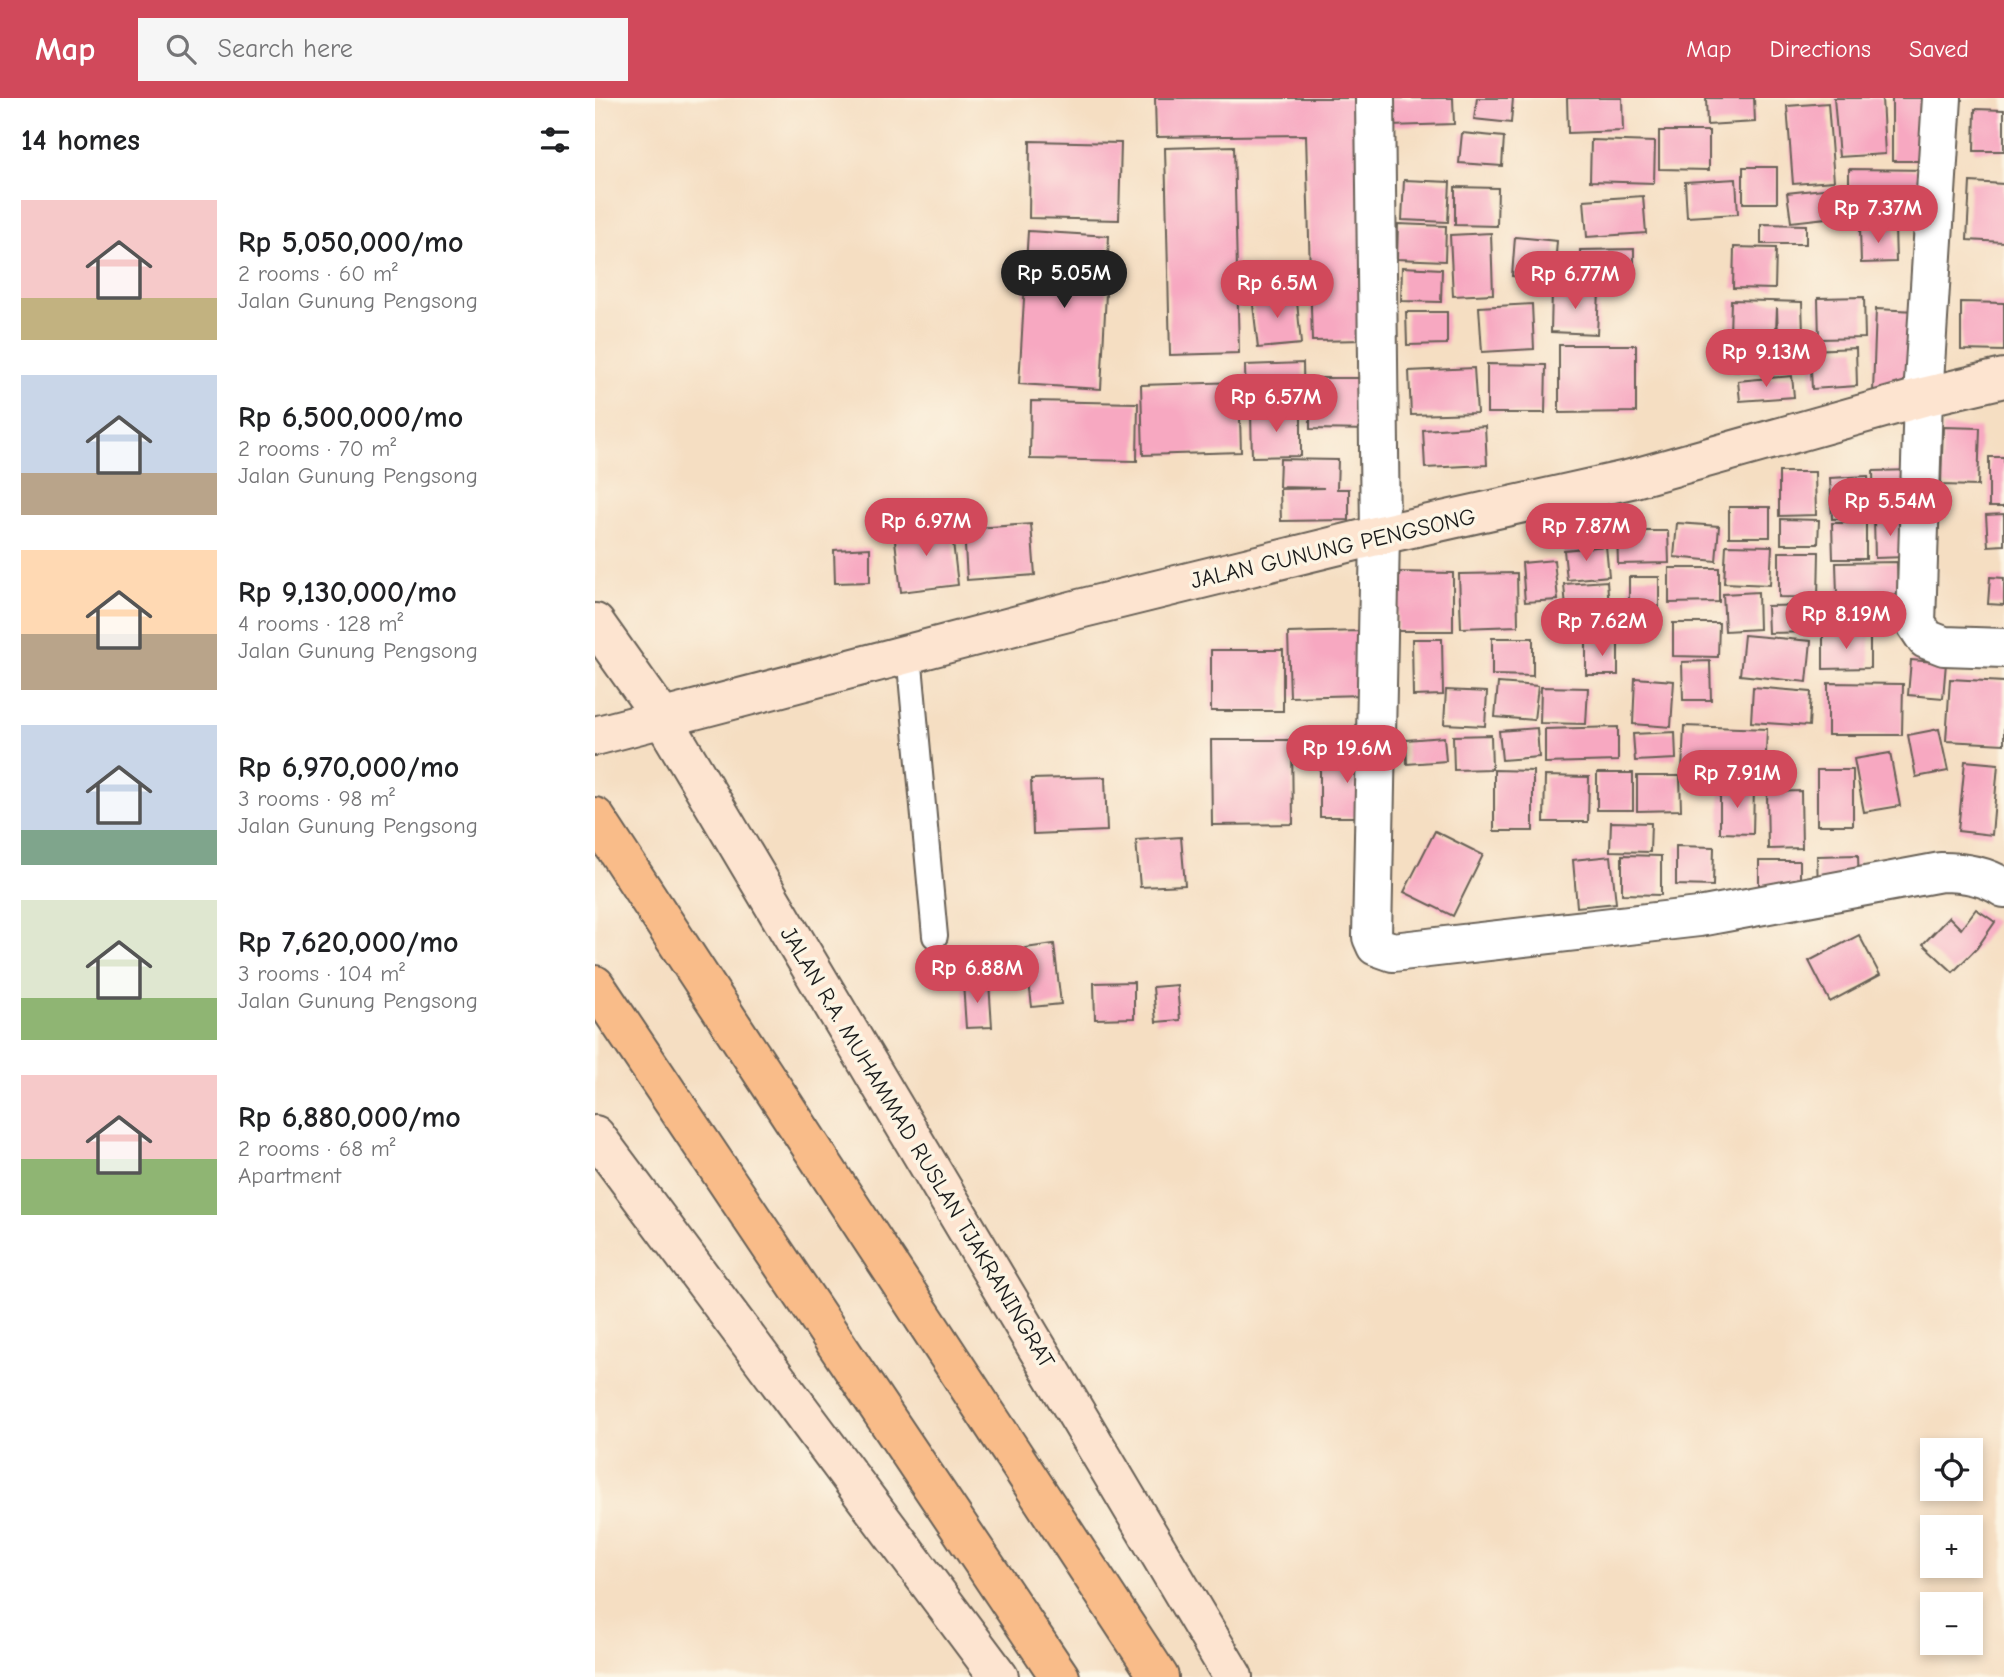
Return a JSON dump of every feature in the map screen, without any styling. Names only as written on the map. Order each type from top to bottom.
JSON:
[{"type":"highway","points":[[595,817],[1159,1677]]},
{"type":"highway","points":[[595,985],[1061,1677]]},
{"type":"street","points":[[1375,98],[1380,535],[1372,937],[1376,946],[1393,952],[1699,917],[1941,872],[1973,874],[2004,888]]},
{"type":"street","points":[[1942,98],[1923,397],[1916,624],[1926,639],[1944,646],[2004,648]]},
{"type":"street","name":"JALAN GUNUNG PENGSONG","points":[[595,736],[1380,535],[1631,478],[1923,397],[2004,378]]},
{"type":"street","name":"JALAN R.A. MUHAMMAD RUSLAN TJAKRANINGRAT","points":[[595,622],[663,719],[1233,1677]]},
{"type":"street","points":[[595,1135],[999,1677]]},
{"type":"lane","points":[[909,654],[935,936]]},
{"type":"building","points":[[1155,98],[1364,98],[1366,340],[1312,341],[1306,135],[1156,137]]},
{"type":"building","points":[[1389,98],[1453,98],[1454,124],[1390,126]]},
{"type":"building","points":[[1477,98],[1513,98],[1511,123],[1474,119]]},
{"type":"building","points":[[1567,98],[1622,98],[1623,131],[1568,133]]},
{"type":"building","points":[[1706,98],[1754,98],[1755,122],[1707,125]]},
{"type":"building","points":[[1834,98],[1882,98],[1885,154],[1839,157]]},
{"type":"building","points":[[1892,98],[1936,98],[1936,161],[1892,161]]},
{"type":"building","points":[[1828,103],[1834,181],[1793,184],[1787,106]]},
{"type":"building","points":[[1975,109],[2004,110],[2004,151],[1974,151]]},
{"type":"building","points":[[1659,131],[1709,131],[1709,170],[1659,169]]},
{"type":"building","points":[[1462,133],[1504,137],[1502,166],[1459,163]]},
{"type":"building","points":[[1591,140],[1655,142],[1654,183],[1590,181]]},
{"type":"building","points":[[1030,141],[1121,143],[1119,220],[1029,218]]},
{"type":"building","points":[[1234,146],[1239,353],[1170,355],[1165,148]]},
{"type":"building","points":[[1743,167],[1777,167],[1777,203],[1743,203]]},
{"type":"building","points":[[1849,169],[1931,170],[1931,207],[1849,207]]},
{"type":"building","points":[[1736,179],[1738,214],[1687,217],[1685,182]]},
{"type":"building","points":[[1404,180],[1450,182],[1448,222],[1402,220]]},
{"type":"building","points":[[1970,182],[2004,184],[2004,242],[1967,240]]},
{"type":"building","points":[[1455,187],[1498,188],[1497,226],[1455,225]]},
{"type":"building","points":[[1832,188],[1835,217],[1791,222],[1787,193]]},
{"type":"building","points":[[1643,196],[1646,233],[1587,237],[1584,200]]},
{"type":"building","points":[[1398,224],[1446,226],[1445,261],[1397,259]]},
{"type":"building","points":[[1761,224],[1806,225],[1806,244],[1761,244]]},
{"type":"building","points":[[1895,227],[1896,262],[1861,263],[1860,228]]},
{"type":"building","points":[[1028,231],[1109,236],[1101,389],[1019,384]]},
{"type":"building","points":[[1491,233],[1493,294],[1453,296],[1450,235]]},
{"type":"building","points":[[1515,237],[1557,241],[1554,280],[1512,276]]},
{"type":"building","points":[[1734,247],[1776,248],[1775,289],[1733,288]]},
{"type":"building","points":[[1634,249],[1634,281],[1581,281],[1580,250]]},
{"type":"building","points":[[1402,267],[1442,269],[1441,302],[1401,301]]},
{"type":"building","points":[[1552,289],[1599,291],[1597,334],[1551,332]]},
{"type":"building","points":[[1296,291],[1301,344],[1258,348],[1252,296]]},
{"type":"building","points":[[1864,297],[1865,338],[1819,339],[1818,298]]},
{"type":"building","points":[[1731,300],[1802,302],[1804,364],[1779,365],[1777,308],[1774,372],[1729,370]]},
{"type":"building","points":[[1961,302],[2004,303],[2004,351],[1961,350]]},
{"type":"building","points":[[1532,304],[1534,349],[1482,352],[1479,307]]},
{"type":"building","points":[[1876,309],[1916,311],[1914,393],[1873,392]]},
{"type":"building","points":[[1406,312],[1447,312],[1447,344],[1407,345]]},
{"type":"building","points":[[1559,345],[1636,345],[1636,412],[1559,413]]},
{"type":"building","points":[[1856,348],[1857,386],[1812,389],[1810,350]]},
{"type":"building","points":[[1303,363],[1304,409],[1246,411],[1245,365]]},
{"type":"building","points":[[1487,364],[1546,365],[1545,413],[1487,413]]},
{"type":"building","points":[[1474,368],[1477,413],[1411,415],[1409,371]]},
{"type":"building","points":[[1792,376],[1794,397],[1740,401],[1738,381]]},
{"type":"building","points":[[1310,378],[1372,378],[1372,430],[1310,429]]},
{"type":"building","points":[[1239,382],[1241,452],[1143,455],[1141,385]]},
{"type":"building","points":[[1031,401],[1138,403],[1137,461],[1030,459]]},
{"type":"building","points":[[1301,412],[1301,456],[1252,457],[1251,413]]},
{"type":"building","points":[[1485,426],[1487,465],[1425,468],[1423,430]]},
{"type":"building","points":[[1943,427],[1980,428],[1978,486],[1941,485]]},
{"type":"building","points":[[1989,457],[2004,457],[2004,507],[1989,507]]},
{"type":"building","points":[[1280,459],[1338,460],[1337,489],[1349,489],[1349,520],[1281,521],[1280,489],[1324,488],[1279,487]]},
{"type":"building","points":[[1914,470],[1915,512],[1874,512],[1873,471]]},
{"type":"building","points":[[1779,472],[1815,472],[1816,515],[1779,516]]},
{"type":"building","points":[[1868,476],[1870,517],[1832,519],[1830,478]]},
{"type":"building","points":[[1729,507],[1770,507],[1770,537],[1729,537]]},
{"type":"building","points":[[2004,514],[2004,545],[1988,546],[1986,515]]},
{"type":"building","points":[[1874,518],[1905,518],[1906,557],[1875,558]]},
{"type":"building","points":[[1781,519],[1819,520],[1818,544],[1781,544]]},
{"type":"building","points":[[1677,523],[1719,526],[1716,561],[1674,557]]},
{"type":"building","points":[[1832,523],[1866,523],[1866,559],[1833,559]]},
{"type":"building","points":[[1031,524],[1035,575],[967,580],[964,529]]},
{"type":"building","points":[[951,525],[958,585],[901,592],[894,532]]},
{"type":"building","points":[[1617,531],[1668,531],[1669,563],[1618,564]]},
{"type":"building","points":[[1726,545],[1772,546],[1770,585],[1724,583]]},
{"type":"building","points":[[1606,546],[1609,576],[1567,580],[1564,550]]},
{"type":"building","points":[[870,548],[870,582],[835,583],[834,550]]},
{"type":"building","points":[[1779,552],[1819,552],[1818,598],[1779,597]]},
{"type":"building","points":[[1554,560],[1558,600],[1525,602],[1522,563]]},
{"type":"building","points":[[1897,562],[1898,594],[1837,595],[1836,563]]},
{"type":"building","points":[[1669,568],[1719,568],[1719,602],[1669,603]]},
{"type":"building","points":[[1397,572],[1453,573],[1453,631],[1397,631]]},
{"type":"building","points":[[1517,573],[1518,626],[1461,628],[1459,574]]},
{"type":"building","points":[[1629,577],[1659,577],[1659,609],[1629,609]]},
{"type":"building","points":[[1990,577],[2004,578],[2004,605],[1988,604]]},
{"type":"building","points":[[1607,581],[1610,618],[1567,621],[1564,584]]},
{"type":"building","points":[[1758,592],[1759,629],[1725,631],[1723,594]]},
{"type":"building","points":[[1811,605],[1811,632],[1768,633],[1767,606]]},
{"type":"building","points":[[1902,605],[1903,628],[1836,629],[1836,606]]},
{"type":"building","points":[[1673,623],[1719,623],[1718,657],[1673,656]]},
{"type":"building","points":[[1360,631],[1362,695],[1290,697],[1288,633]]},
{"type":"building","points":[[1823,633],[1870,633],[1870,668],[1823,669]]},
{"type":"building","points":[[1744,635],[1811,641],[1807,682],[1740,675]]},
{"type":"building","points":[[1492,638],[1533,638],[1533,676],[1492,675]]},
{"type":"building","points":[[1412,639],[1442,639],[1443,695],[1413,696]]},
{"type":"building","points":[[1586,642],[1618,642],[1618,675],[1586,675]]},
{"type":"building","points":[[1211,650],[1283,650],[1283,711],[1211,711]]},
{"type":"building","points":[[1911,660],[1946,663],[1943,698],[1908,695]]},
{"type":"building","points":[[1710,661],[1711,700],[1683,700],[1682,662]]},
{"type":"building","points":[[1635,678],[1674,681],[1671,727],[1633,724]]},
{"type":"building","points":[[1950,679],[2004,682],[2004,744],[1946,741]]},
{"type":"building","points":[[1498,683],[1538,686],[1534,720],[1495,717]]},
{"type":"building","points":[[1828,683],[1903,684],[1902,735],[1828,735]]},
{"type":"building","points":[[1541,687],[1588,688],[1586,724],[1540,723]]},
{"type":"building","points":[[1753,687],[1811,692],[1809,726],[1751,722]]},
{"type":"building","points":[[1446,690],[1487,692],[1485,726],[1444,724]]},
{"type":"building","points":[[1684,726],[1767,729],[1765,776],[1682,772]]},
{"type":"building","points":[[1618,727],[1618,761],[1545,763],[1545,729]]},
{"type":"building","points":[[1537,728],[1539,757],[1502,760],[1499,731]]},
{"type":"building","points":[[1939,729],[1948,771],[1916,777],[1908,735]]},
{"type":"building","points":[[1675,732],[1676,759],[1635,761],[1633,734]]},
{"type":"building","points":[[1491,735],[1492,769],[1454,770],[1453,736]]},
{"type":"building","points":[[1444,737],[1446,761],[1407,764],[1406,740]]},
{"type":"building","points":[[1211,740],[1292,740],[1293,824],[1212,825]]},
{"type":"building","points":[[1320,752],[1374,752],[1374,817],[1320,817]]},
{"type":"building","points":[[1890,753],[1900,806],[1864,812],[1854,759]]},
{"type":"building","points":[[1965,761],[1998,764],[1992,835],[1958,831]]},
{"type":"building","points":[[1494,770],[1533,771],[1533,831],[1494,831]]},
{"type":"building","points":[[1817,770],[1853,770],[1853,825],[1817,825]]},
{"type":"building","points":[[1597,773],[1633,773],[1633,810],[1597,810]]},
{"type":"building","points":[[1545,776],[1589,777],[1588,822],[1544,822]]},
{"type":"building","points":[[1637,776],[1680,776],[1681,810],[1637,811]]},
{"type":"building","points":[[1105,777],[1107,831],[1033,834],[1031,779]]},
{"type":"building","points":[[1720,786],[1754,786],[1753,834],[1720,833]]},
{"type":"building","points":[[1801,791],[1802,848],[1768,849],[1767,792]]},
{"type":"building","points":[[1611,822],[1651,823],[1650,852],[1610,851]]},
{"type":"building","points":[[1435,831],[1483,855],[1453,916],[1404,892]]},
{"type":"building","points":[[1181,837],[1185,885],[1140,887],[1136,840]]},
{"type":"building","points":[[1676,846],[1714,847],[1713,886],[1676,885]]},
{"type":"building","points":[[1622,855],[1661,856],[1661,895],[1622,894]]},
{"type":"building","points":[[1858,855],[1859,887],[1818,889],[1817,856]]},
{"type":"building","points":[[1611,856],[1616,903],[1577,907],[1573,860]]},
{"type":"building","points":[[1759,861],[1800,861],[1800,896],[1759,896]]},
{"type":"building","points":[[1976,909],[1995,922],[1977,948],[1953,972],[1923,944],[1949,917],[1961,929]]},
{"type":"building","points":[[1859,935],[1880,975],[1830,1002],[1809,961]]},
{"type":"building","points":[[1054,944],[1061,1004],[1032,1007],[1025,948]]},
{"type":"building","points":[[989,982],[992,1027],[966,1028],[963,983]]},
{"type":"building","points":[[1134,982],[1134,1018],[1095,1019],[1094,983]]},
{"type":"building","points":[[1177,985],[1180,1020],[1156,1022],[1153,987]]}]
